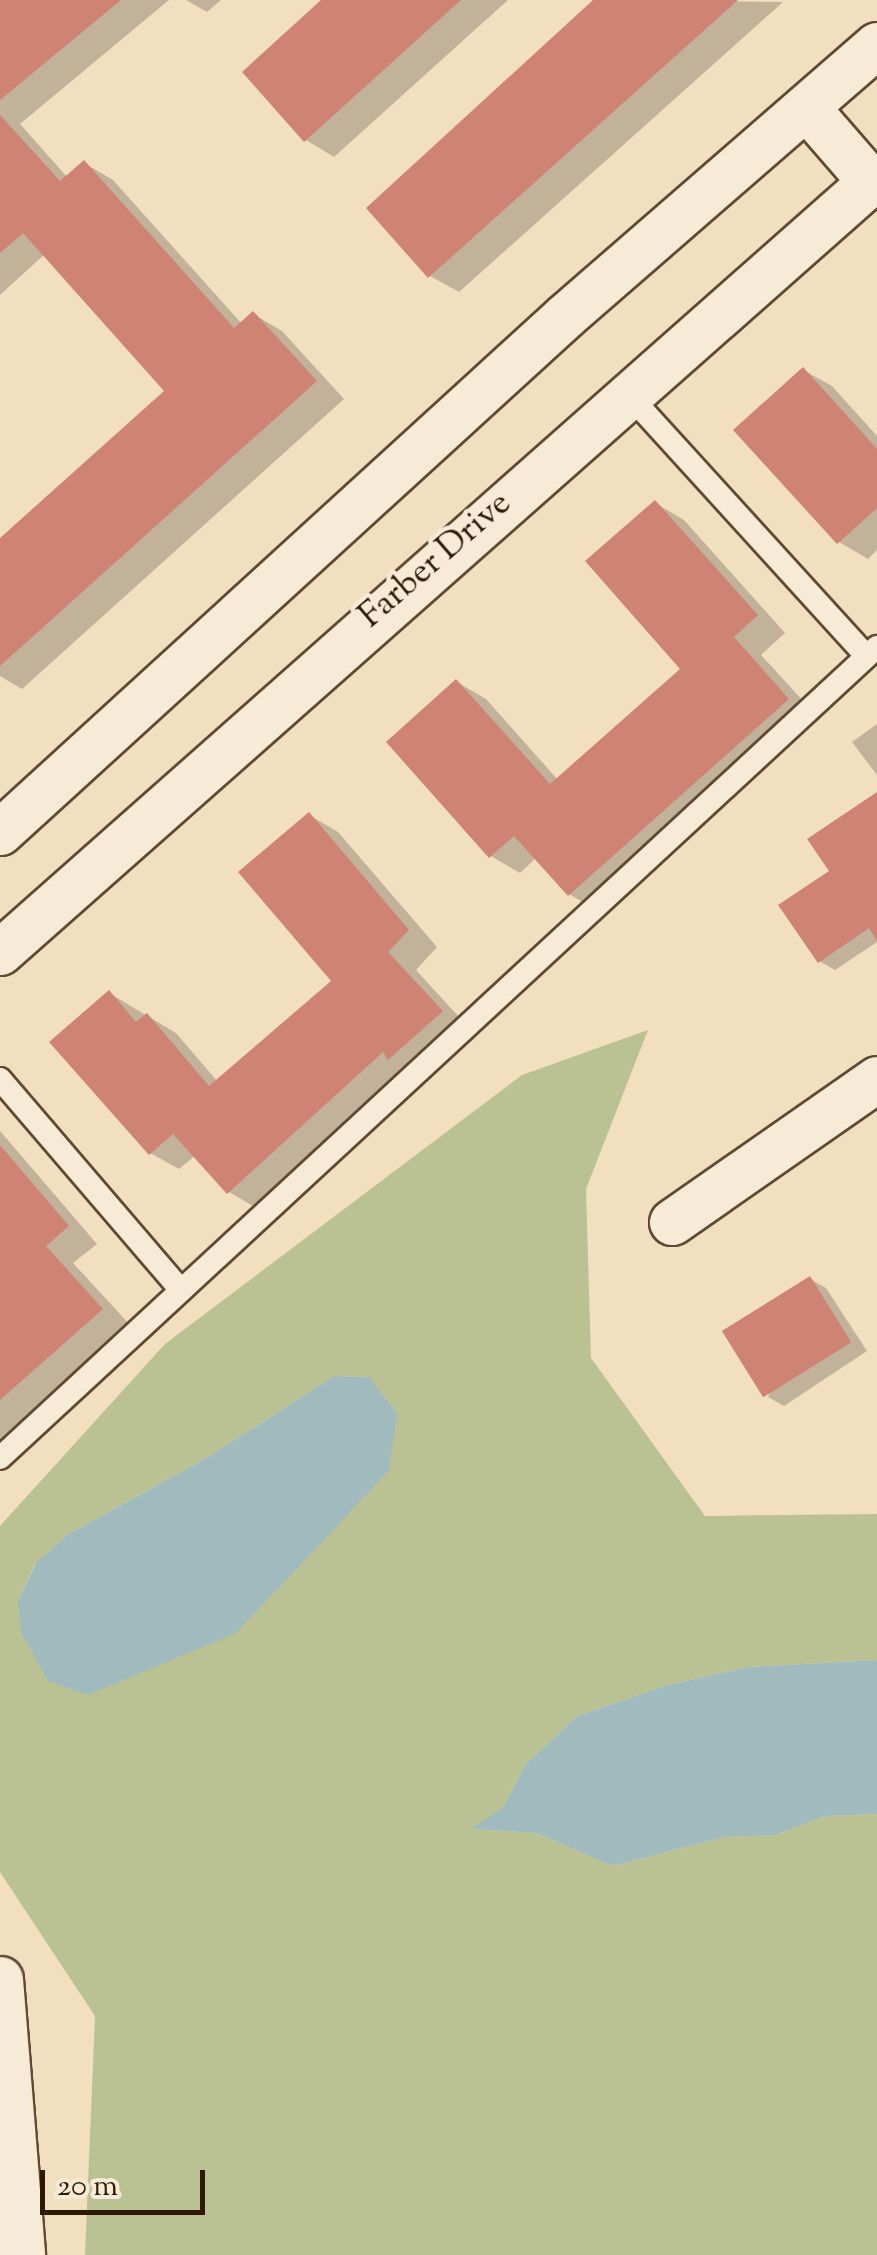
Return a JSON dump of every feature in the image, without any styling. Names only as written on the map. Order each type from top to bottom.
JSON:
[{"type":"street","points":[[0,832],[565,316],[861,59]]},
{"type":"street","points":[[806,106],[874,179]]},
{"type":"street","name":"Farber Drive","points":[[0,952],[627,393],[874,179]]},
{"type":"street","points":[[672,1222],[877,1078]]},
{"type":"street","points":[[0,1979],[22,2255]]},
{"type":"lane","points":[[0,1458],[872,652],[627,393]]},
{"type":"lane","points":[[0,1080],[181,1290]]},
{"type":"green space","points":[[648,1030],[586,1189],[591,1358],[705,1516],[877,1514],[877,1660],[748,1667],[668,1685],[577,1716],[526,1764],[503,1807],[472,1829],[537,1833],[612,1866],[725,1837],[776,1835],[825,1816],[877,1814],[877,2255],[85,2255],[95,2016],[0,1872],[0,1526],[165,1344],[522,1075]],"holes":[[[334,1376],[368,1377],[397,1413],[18,1601],[35,1564],[67,1535],[208,1457]]]},
{"type":"water","points":[[334,1376],[369,1377],[397,1413],[389,1470],[322,1542],[236,1633],[88,1695],[48,1681],[21,1632],[18,1601],[36,1563],[67,1535],[208,1457]]},
{"type":"water","points":[[877,1660],[877,1814],[825,1816],[776,1835],[725,1837],[612,1866],[537,1833],[471,1829],[503,1807],[526,1764],[577,1716],[668,1685],[748,1667]]},
{"type":"building","points":[[0,0],[121,0],[0,100]]},
{"type":"building","points":[[321,0],[461,0],[304,142],[242,72]]},
{"type":"building","points":[[593,0],[738,0],[428,278],[366,208]]},
{"type":"building","points":[[0,115],[60,181],[84,160],[234,328],[253,311],[317,381],[0,666],[0,538],[164,391],[23,233],[0,253]]},
{"type":"building","points":[[803,367],[877,449],[877,508],[837,544],[733,430]]},
{"type":"building","points":[[655,500],[758,615],[734,637],[789,699],[568,896],[514,836],[489,858],[386,742],[456,679],[550,784],[680,669],[585,561]]},
{"type":"building","points":[[877,792],[877,941],[869,928],[818,963],[778,905],[829,871],[807,839]]},
{"type":"building","points":[[309,812],[409,930],[388,952],[443,1011],[388,1060],[383,1052],[227,1194],[173,1134],[149,1155],[49,1042],[109,990],[136,1022],[147,1013],[209,1086],[331,981],[238,872]]},
{"type":"building","points":[[0,1145],[69,1226],[46,1246],[103,1309],[0,1400]]},
{"type":"building","points":[[810,1276],[851,1342],[763,1397],[722,1331]]}]
